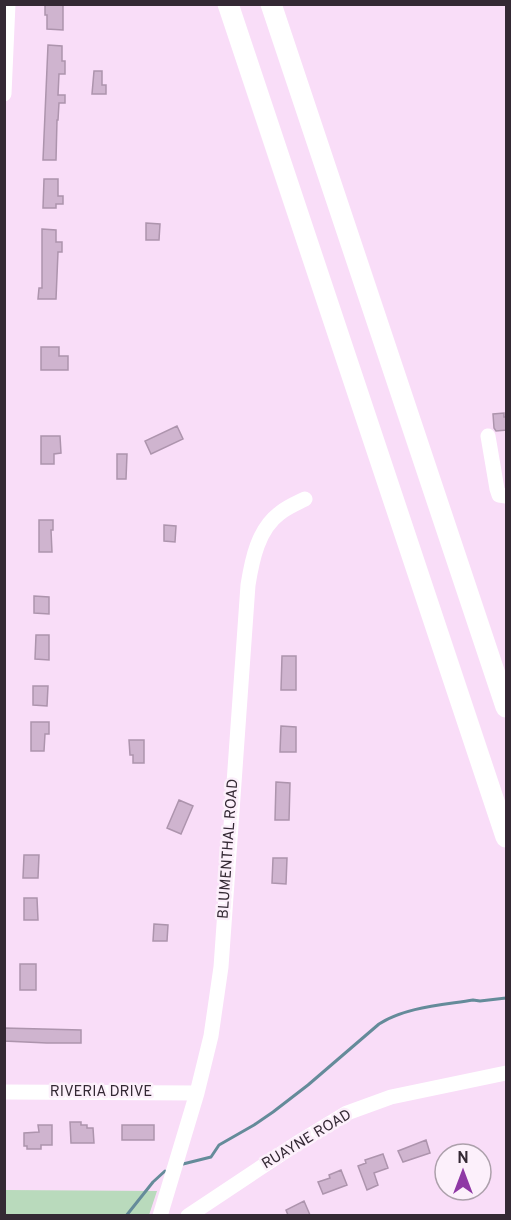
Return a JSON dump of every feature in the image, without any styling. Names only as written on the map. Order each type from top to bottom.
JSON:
[{"type":"highway","points":[[228,4],[507,837]]},
{"type":"highway","points":[[271,4],[507,707]]},
{"type":"street","points":[[4,94],[8,4]]},
{"type":"street","points":[[488,436],[493,472],[503,495]]},
{"type":"street","name":"BLUMENTHAL ROAD","points":[[160,1215],[197,1093],[210,1040],[221,967],[248,585],[255,551],[268,526],[279,513],[305,499]]},
{"type":"street","name":"RUAYNE ROAD","points":[[188,1215],[347,1113],[391,1097],[507,1073]]},
{"type":"street","name":"RIVERIA DRIVE","points":[[4,1092],[197,1093]]},
{"type":"green space","points":[[5,1190],[157,1191],[149,1215],[5,1216]]},
{"type":"building","points":[[45,4],[63,4],[63,30],[47,29]]},
{"type":"building","points":[[48,45],[62,46],[62,61],[65,61],[65,74],[59,74],[58,95],[65,95],[65,103],[59,103],[56,160],[43,160]]},
{"type":"building","points":[[94,71],[102,71],[102,85],[106,85],[106,94],[92,94]]},
{"type":"building","points":[[44,179],[58,179],[58,196],[63,196],[63,204],[56,204],[56,208],[43,208]]},
{"type":"building","points":[[146,223],[160,224],[159,240],[146,240]]},
{"type":"building","points":[[42,229],[56,230],[56,242],[62,242],[62,252],[58,252],[56,299],[38,299],[39,288],[42,288]]},
{"type":"building","points":[[41,347],[59,347],[59,356],[68,356],[68,370],[41,370]]},
{"type":"building","points":[[504,413],[504,417],[507,417],[507,430],[496,431],[493,414]]},
{"type":"building","points":[[177,426],[183,439],[151,454],[145,441]]},
{"type":"building","points":[[41,436],[60,436],[61,453],[54,454],[54,464],[41,464]]},
{"type":"building","points":[[117,454],[127,454],[126,479],[117,479]]},
{"type":"building","points":[[39,520],[53,520],[52,552],[39,552]]},
{"type":"building","points":[[164,525],[176,526],[175,542],[164,541]]},
{"type":"building","points":[[34,596],[49,597],[49,614],[34,613]]},
{"type":"building","points":[[36,635],[49,635],[49,660],[35,659]]},
{"type":"building","points":[[282,656],[296,656],[296,690],[281,690]]},
{"type":"building","points":[[33,686],[48,686],[47,706],[33,705]]},
{"type":"building","points":[[31,722],[49,722],[49,734],[45,734],[44,751],[31,751]]},
{"type":"building","points":[[281,726],[296,727],[296,752],[280,752]]},
{"type":"building","points":[[129,740],[144,740],[144,763],[133,763]]},
{"type":"building","points":[[276,782],[290,783],[289,820],[275,820]]},
{"type":"building","points":[[179,800],[193,806],[181,834],[167,828]]},
{"type":"building","points":[[24,855],[39,855],[38,878],[23,878]]},
{"type":"building","points":[[273,858],[287,858],[286,884],[272,883]]},
{"type":"building","points":[[24,898],[37,898],[38,920],[24,920]]},
{"type":"building","points":[[154,924],[168,925],[167,941],[153,941]]},
{"type":"building","points":[[20,964],[36,964],[36,990],[20,990]]},
{"type":"building","points":[[4,1028],[81,1030],[81,1043],[4,1041]]},
{"type":"building","points":[[70,1122],[81,1122],[81,1125],[87,1125],[87,1128],[93,1128],[94,1143],[71,1143]]},
{"type":"building","points":[[38,1125],[52,1125],[52,1145],[41,1145],[41,1149],[27,1149],[27,1146],[24,1146],[24,1133],[39,1132]]},
{"type":"building","points":[[122,1125],[154,1125],[154,1140],[122,1140]]},
{"type":"building","points":[[426,1140],[430,1153],[403,1162],[398,1151]]},
{"type":"building","points":[[383,1154],[388,1168],[374,1173],[378,1185],[367,1190],[358,1166],[366,1163],[365,1160]]},
{"type":"building","points":[[341,1170],[347,1185],[323,1194],[318,1182],[330,1178],[329,1175]]},
{"type":"building","points":[[304,1201],[310,1215],[288,1215],[286,1210]]},
{"type":"waterway","points":[[183,1164],[211,1157],[219,1145],[273,1112],[389,1018],[437,1005],[506,998]]},
{"type":"waterway","points":[[126,1216],[153,1182],[165,1171]]}]
